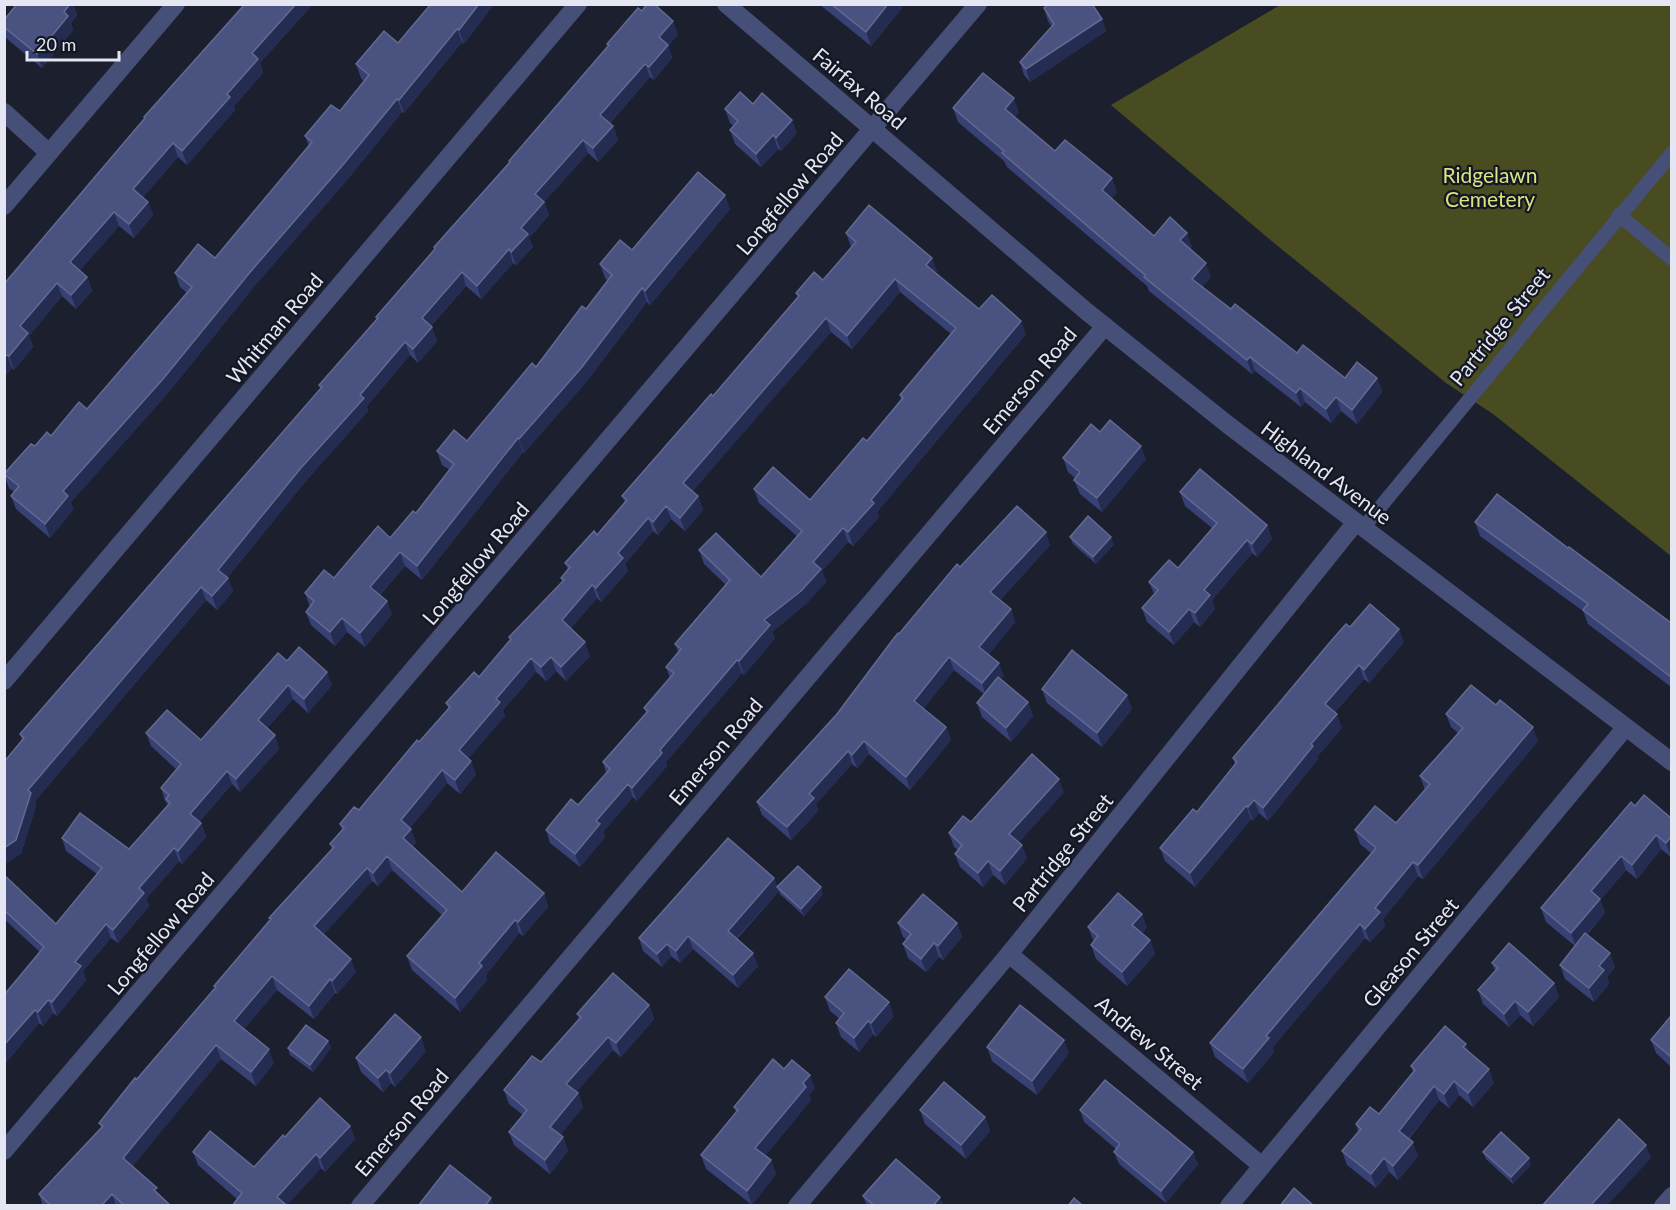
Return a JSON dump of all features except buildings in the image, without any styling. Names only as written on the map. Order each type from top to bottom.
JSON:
[{"type":"street","points":[[4,206],[176,4]]},
{"type":"street","name":"Whitman Road","points":[[4,681],[578,4]]},
{"type":"street","name":"Fairfax Road","points":[[726,4],[964,207]]},
{"type":"street","name":"Longfellow Road","points":[[4,1150],[978,4]]},
{"type":"street","points":[[4,112],[49,153]]},
{"type":"street","name":"Highland Avenue","points":[[964,207],[1105,326],[1227,424],[1671,762]]},
{"type":"street","name":"Emerson Road","points":[[360,1206],[1105,326]]},
{"type":"street","name":"Partridge Street","points":[[797,1206],[1009,954],[1360,525]]},
{"type":"street","name":"Gleason Street","points":[[1229,1206],[1625,728]]},
{"type":"street","name":"Andrew Street","points":[[1009,954],[1262,1166]]},
{"type":"street","points":[[1663,1206],[1671,1196]]},
{"type":"lane","name":"Partridge Street","points":[[1360,525],[1671,153]]},
{"type":"lane","points":[[1619,216],[1671,259]]},
{"type":"green space","name":"Ridgelawn Cemetery","points":[[1280,5],[1671,5],[1671,556],[1493,414],[1446,383],[1268,238],[1111,105]]}]
